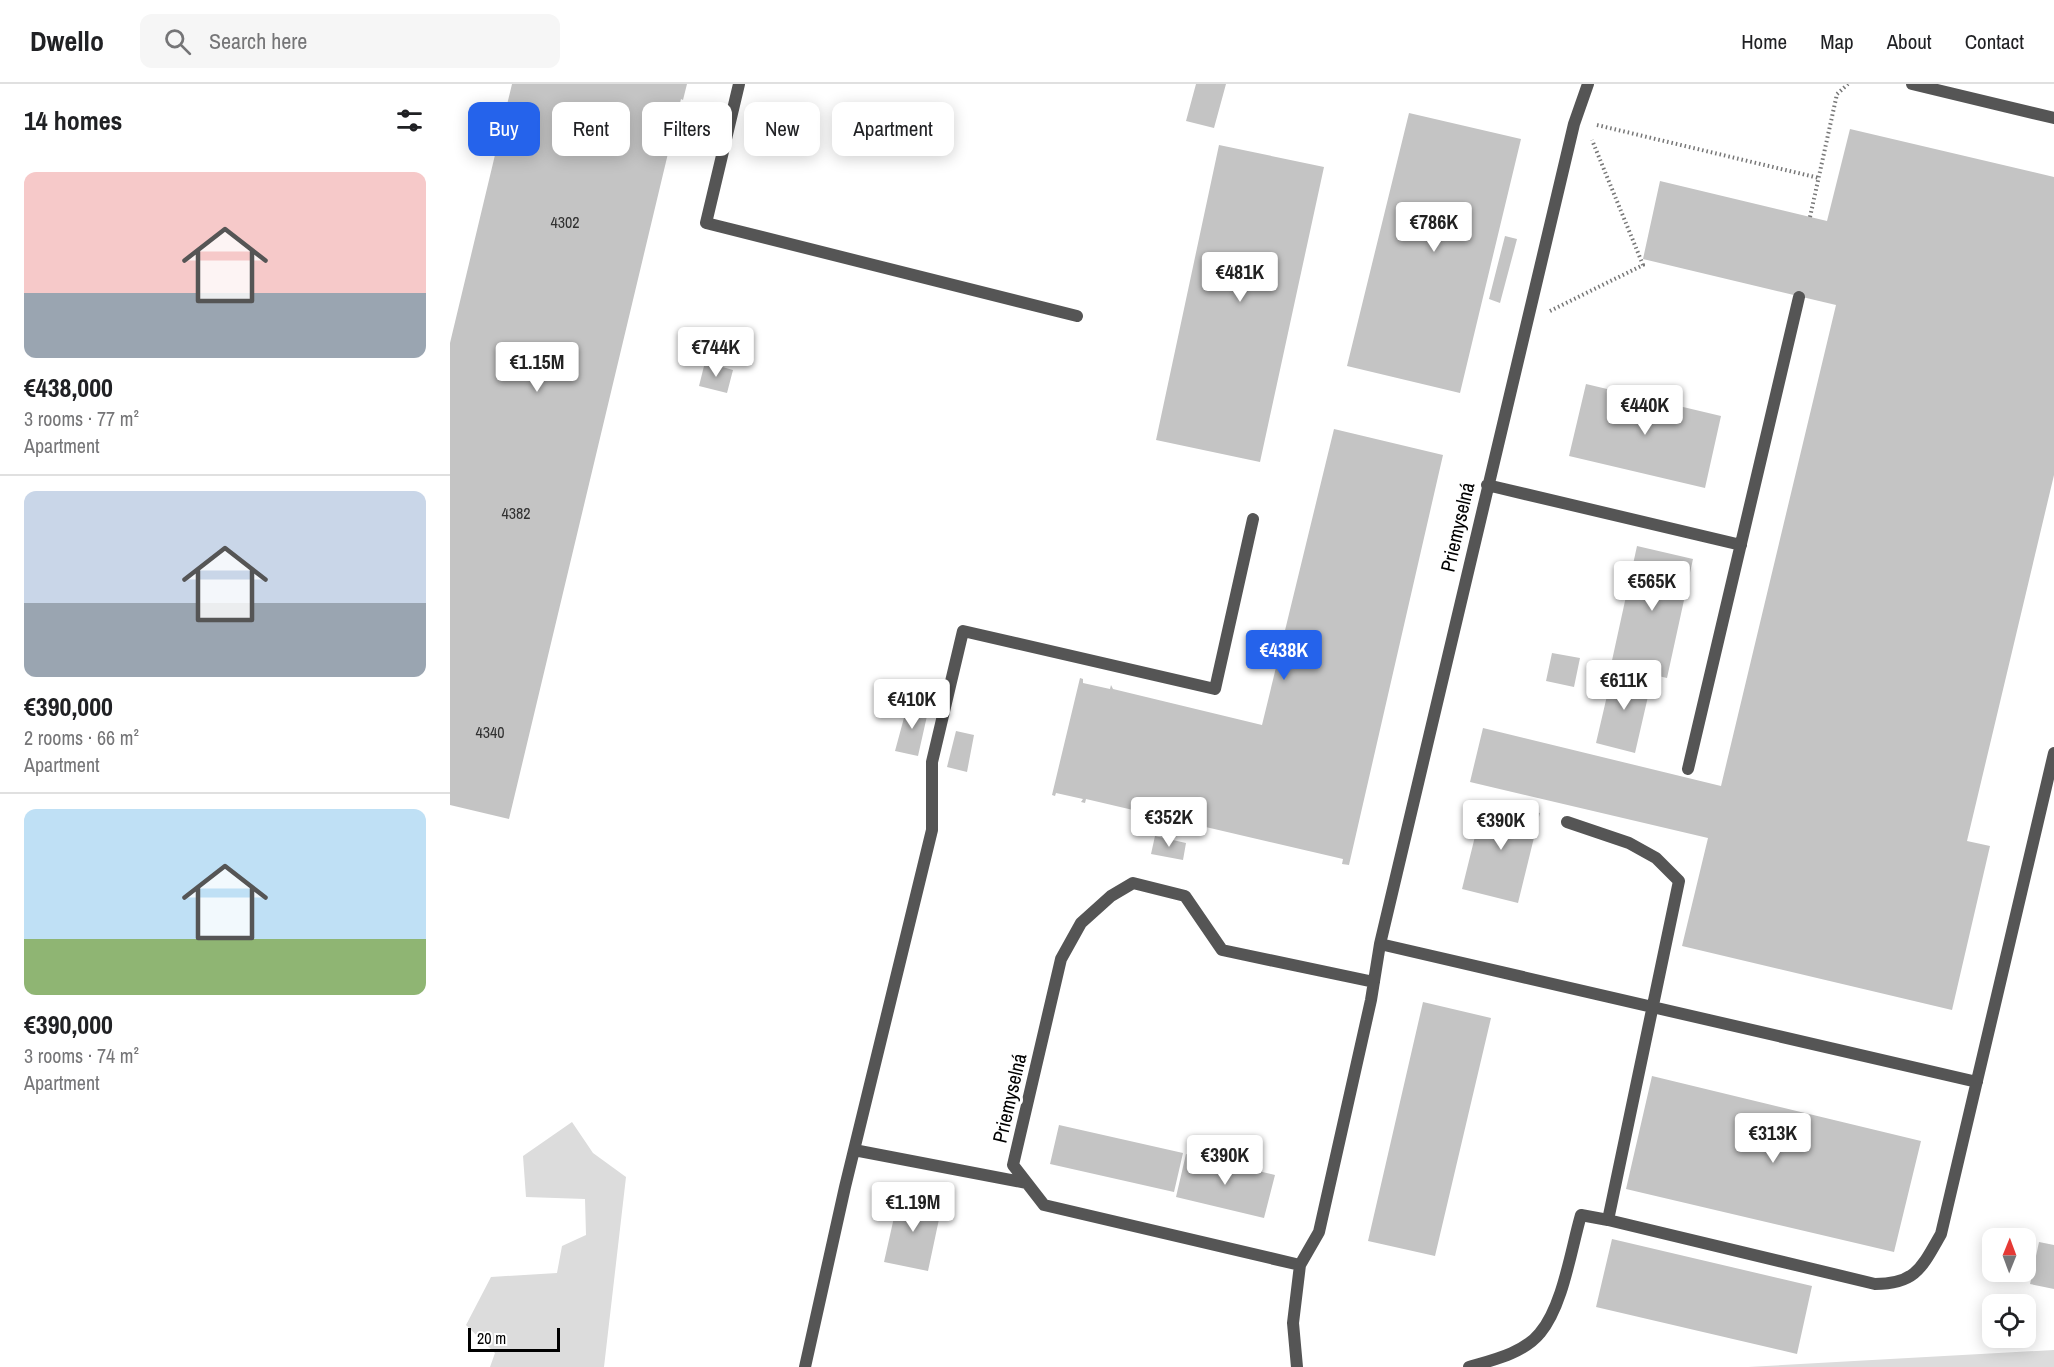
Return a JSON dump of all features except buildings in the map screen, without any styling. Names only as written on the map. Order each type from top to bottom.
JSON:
[{"type":"lane","points":[[739,84],[706,223],[1077,316]]},
{"type":"lane","name":"Priemyselná","points":[[1374,982],[1222,950],[1185,896],[1133,883],[1111,896],[1081,923],[1061,959],[1013,1165],[1044,1205],[1300,1265],[1319,1232],[1374,982],[1380,944],[1487,485],[1588,84]]},
{"type":"lane","points":[[1912,84],[2054,118]]},
{"type":"lane","points":[[1688,769],[1799,297]]},
{"type":"lane","points":[[1487,485],[1741,545]]},
{"type":"lane","points":[[805,1367],[854,1150],[932,830],[932,762],[963,631],[1215,689],[1253,519]]},
{"type":"lane","points":[[1469,1367],[1510,1353],[1540,1335],[1551,1317],[1557,1300],[1581,1215],[1875,1284],[1892,1284],[1907,1280],[1919,1269],[1941,1234],[2054,753]]},
{"type":"lane","points":[[1566,822],[1629,843],[1656,858],[1679,881],[1608,1220]]},
{"type":"lane","points":[[1380,944],[1977,1082]]},
{"type":"lane","points":[[854,1150],[1027,1183]]},
{"type":"lane","points":[[1297,1367],[1293,1323],[1300,1265]]},
{"type":"path","points":[[1810,217],[1837,94],[1848,84]]},
{"type":"path","points":[[1580,121],[1819,178]]},
{"type":"path","points":[[1526,323],[1643,265],[1580,121]]},
{"type":"shaded area","points":[[572,1122],[593,1153],[626,1177],[604,1367],[490,1367],[495,1353],[466,1325],[491,1277],[557,1273],[562,1246],[586,1235],[585,1199],[526,1197],[523,1156]]},
{"type":"shaded area","points":[[2054,1350],[2054,1367],[1748,1367]]}]
